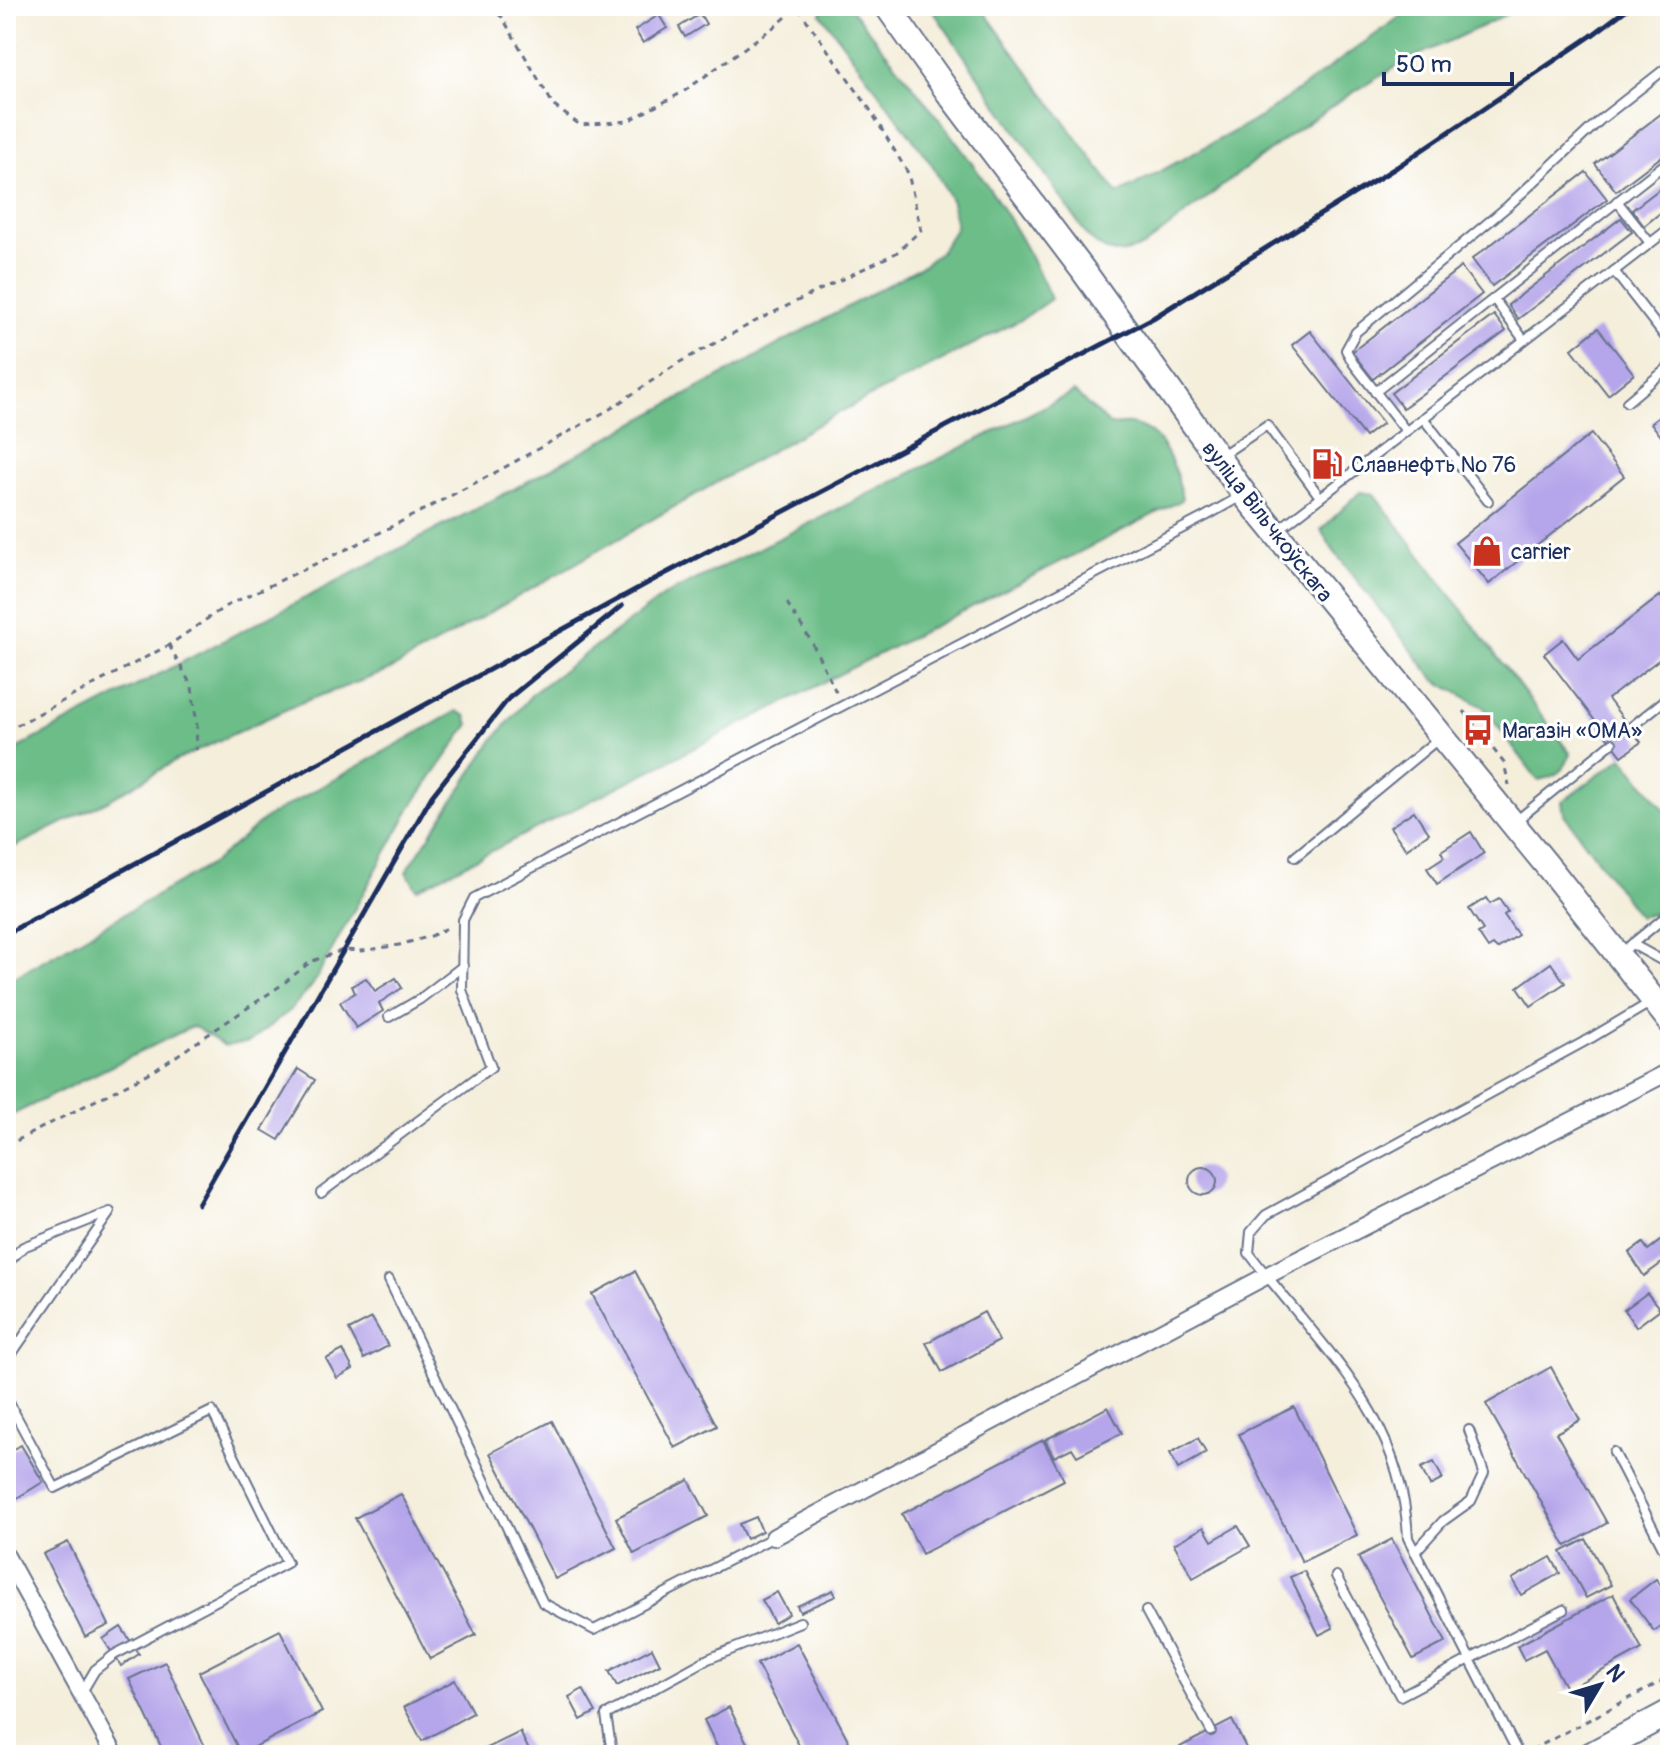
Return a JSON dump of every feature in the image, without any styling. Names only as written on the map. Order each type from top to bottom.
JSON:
[{"type":"main road","name":"вуліца Вільчкоўскага","points":[[887,6],[1244,494],[1513,824],[1625,950],[1654,1001],[1670,1021]]},
{"type":"main road","points":[[1590,1755],[1670,1712]]},
{"type":"street","points":[[774,1537],[1266,1276],[1670,1071]]},
{"type":"street","points":[[6,1556],[115,1755]]},
{"type":"lane","points":[[1406,431],[1346,350],[1356,332],[1508,206],[1600,120],[1670,65]]},
{"type":"lane","points":[[1375,392],[1670,160]]},
{"type":"lane","points":[[1617,201],[1650,243]]},
{"type":"lane","points":[[1275,533],[1670,228]]},
{"type":"lane","points":[[1614,271],[1670,343]]},
{"type":"lane","points":[[1494,299],[1524,340]]},
{"type":"lane","points":[[1627,402],[1670,366]]},
{"type":"lane","points":[[1423,418],[1488,501]]},
{"type":"lane","points":[[1217,458],[1267,425],[1320,497]]},
{"type":"lane","points":[[321,1193],[491,1067],[462,990],[463,920],[474,898],[1192,524],[1244,494]]},
{"type":"lane","points":[[1630,728],[1670,696]]},
{"type":"lane","points":[[1295,857],[1441,736]]},
{"type":"lane","points":[[1513,824],[1612,743]]},
{"type":"lane","points":[[1625,950],[1670,913]]},
{"type":"lane","points":[[1625,950],[1670,965]]},
{"type":"lane","points":[[389,1017],[420,999],[463,966]]},
{"type":"lane","points":[[1521,1755],[1408,1538],[1407,1504],[1391,1449],[1358,1389],[1249,1253],[1251,1232],[1266,1215],[1654,1001]]},
{"type":"lane","points":[[6,1265],[23,1247],[110,1212],[6,1362]]},
{"type":"lane","points":[[389,1280],[543,1603],[594,1630],[774,1537]]},
{"type":"lane","points":[[6,1397],[55,1488],[212,1411],[287,1563],[114,1655],[95,1670],[81,1693]]},
{"type":"lane","points":[[1415,1552],[1443,1521],[1471,1501],[1484,1473],[1469,1430]]},
{"type":"lane","points":[[1614,1452],[1670,1561]]},
{"type":"lane","points":[[1336,1576],[1400,1696],[1563,1610]]},
{"type":"lane","points":[[1146,1611],[1211,1731]]},
{"type":"lane","points":[[616,1755],[611,1746],[606,1715],[708,1659],[800,1622]]},
{"type":"path","points":[[6,731],[169,645],[226,606],[362,542],[610,409],[680,362],[758,320],[896,253],[921,230],[908,173],[869,108],[798,7],[683,92],[628,121],[580,125],[554,106],[502,17],[489,6]]},
{"type":"path","points":[[787,603],[811,641],[842,704]]},
{"type":"path","points":[[169,645],[192,687],[197,726],[196,750]]},
{"type":"path","points":[[6,1146],[157,1069],[283,984],[310,962],[343,950],[362,951],[399,945],[431,936],[463,920]]},
{"type":"path","points":[[1521,1755],[1670,1677]]},
{"type":"green space","points":[[823,6],[849,6],[933,111],[1010,220],[1051,299],[1021,320],[836,414],[388,671],[300,703],[175,761],[109,800],[6,851],[6,754],[512,490],[924,265],[940,252],[956,228],[952,202],[932,165],[821,14]]},
{"type":"green space","points":[[930,6],[980,6],[1118,194],[1261,117],[1415,6],[1521,6],[1416,56],[1367,84],[1269,151],[1143,247],[1120,253],[1102,248],[1088,237]]},
{"type":"green space","points":[[1074,392],[1110,425],[1130,424],[1152,434],[1173,465],[1182,500],[417,889],[406,872],[493,740],[533,693],[665,595]]},
{"type":"green space","points":[[1360,492],[1374,494],[1570,753],[1559,772],[1538,780],[1483,707],[1435,680],[1333,550],[1321,530]]},
{"type":"green space","points":[[457,711],[466,716],[469,724],[411,807],[312,986],[288,1012],[249,1042],[225,1046],[193,1026],[6,1118],[6,982],[213,863],[267,817]]},
{"type":"green space","points":[[1623,757],[1670,817],[1670,900],[1652,914],[1639,917],[1564,814],[1562,802]]},
{"type":"building","points":[[617,6],[643,6],[623,17]]},
{"type":"building","points":[[700,14],[706,24],[685,37],[679,27]]},
{"type":"building","points":[[659,15],[667,28],[643,43],[635,30]]},
{"type":"building","points":[[1670,107],[1670,150],[1616,191],[1595,164]]},
{"type":"building","points":[[1586,172],[1607,199],[1492,286],[1472,259]]},
{"type":"building","points":[[1670,181],[1670,205],[1644,226],[1632,210]]},
{"type":"building","points":[[1621,218],[1632,232],[1518,319],[1508,305]]},
{"type":"building","points":[[1461,267],[1482,294],[1373,379],[1352,352]]},
{"type":"building","points":[[1494,315],[1506,331],[1403,408],[1391,393]]},
{"type":"building","points":[[1598,328],[1634,374],[1608,395],[1572,349]]},
{"type":"building","points":[[1310,331],[1383,423],[1365,437],[1292,345]]},
{"type":"building","points":[[1670,408],[1670,448],[1651,423]]},
{"type":"building","points":[[1591,434],[1624,476],[1489,584],[1455,543]]},
{"type":"building","points":[[1322,452],[1338,456],[1333,472],[1318,467]]},
{"type":"building","points":[[1660,596],[1670,608],[1670,651],[1608,699],[1641,742],[1622,756],[1544,654],[1563,639],[1578,659]]},
{"type":"building","points":[[1414,811],[1429,833],[1406,849],[1390,827]]},
{"type":"building","points":[[1471,832],[1484,853],[1437,884],[1427,868],[1444,857],[1441,851]]},
{"type":"building","points":[[1486,898],[1490,904],[1499,899],[1508,912],[1504,915],[1518,935],[1497,949],[1493,945],[1488,948],[1478,933],[1483,930],[1469,909]]},
{"type":"building","points":[[1551,963],[1565,983],[1531,1006],[1518,987]]},
{"type":"building","points":[[366,978],[375,991],[396,978],[402,988],[379,1003],[383,1011],[356,1028],[340,1002],[355,993],[352,986]]},
{"type":"building","points":[[298,1069],[315,1080],[279,1140],[262,1130]]},
{"type":"building","points":[[1203,1167],[1213,1171],[1217,1181],[1213,1191],[1203,1195],[1193,1191],[1189,1181],[1193,1171]]},
{"type":"building","points":[[1668,1235],[1670,1257],[1644,1276],[1629,1253],[1643,1243],[1648,1250]]},
{"type":"building","points":[[635,1271],[717,1426],[675,1448],[592,1294]]},
{"type":"building","points":[[1647,1293],[1660,1309],[1636,1327],[1624,1310]]},
{"type":"building","points":[[984,1312],[999,1341],[942,1372],[926,1343]]},
{"type":"building","points":[[372,1318],[388,1346],[364,1359],[349,1330]]},
{"type":"building","points":[[343,1350],[353,1369],[337,1378],[326,1359]]},
{"type":"building","points":[[1551,1367],[1580,1420],[1556,1433],[1607,1523],[1566,1546],[1486,1404]]},
{"type":"building","points":[[1108,1407],[1122,1433],[1077,1456],[1072,1448],[1054,1457],[1045,1440]]},
{"type":"building","points":[[1294,1407],[1357,1535],[1302,1562],[1239,1434]]},
{"type":"building","points":[[552,1421],[616,1548],[555,1579],[490,1453]]},
{"type":"building","points":[[1198,1438],[1206,1453],[1178,1469],[1170,1453]]},
{"type":"building","points":[[1043,1440],[1064,1480],[922,1554],[902,1514]]},
{"type":"building","points":[[21,1445],[43,1482],[12,1501],[6,1491],[6,1454]]},
{"type":"building","points":[[1434,1462],[1443,1479],[1430,1486],[1421,1468]]},
{"type":"building","points":[[689,1480],[708,1516],[634,1554],[616,1518]]},
{"type":"building","points":[[401,1494],[476,1635],[430,1659],[355,1518]]},
{"type":"building","points":[[756,1517],[762,1531],[746,1539],[739,1524]]},
{"type":"building","points":[[1238,1526],[1250,1546],[1193,1578],[1174,1544],[1204,1527],[1212,1541]]},
{"type":"building","points":[[1392,1539],[1446,1642],[1413,1659],[1358,1557]]},
{"type":"building","points":[[1586,1539],[1611,1585],[1586,1598],[1561,1552]]},
{"type":"building","points":[[68,1542],[109,1625],[85,1637],[43,1554]]},
{"type":"building","points":[[1551,1557],[1560,1573],[1521,1595],[1512,1579]]},
{"type":"building","points":[[1304,1571],[1333,1628],[1319,1635],[1290,1577]]},
{"type":"building","points":[[1656,1579],[1670,1598],[1670,1620],[1654,1631],[1630,1599]]},
{"type":"building","points":[[833,1590],[836,1596],[800,1612],[797,1606]]},
{"type":"building","points":[[777,1592],[789,1614],[774,1623],[762,1600]]},
{"type":"building","points":[[1613,1594],[1642,1649],[1567,1690],[1545,1649],[1524,1660],[1517,1646]]},
{"type":"building","points":[[121,1627],[139,1654],[121,1666],[103,1639]]},
{"type":"building","points":[[280,1630],[322,1712],[241,1754],[199,1672]]},
{"type":"building","points":[[797,1643],[856,1755],[804,1755],[757,1664]]},
{"type":"building","points":[[652,1648],[660,1664],[617,1686],[609,1671]]},
{"type":"building","points":[[165,1662],[209,1755],[165,1755],[129,1679]]},
{"type":"building","points":[[455,1680],[473,1713],[422,1741],[404,1707]]},
{"type":"building","points":[[583,1689],[596,1712],[581,1720],[569,1697]]},
{"type":"building","points":[[729,1707],[753,1755],[721,1755],[704,1720]]},
{"type":"building","points":[[1232,1720],[1247,1750],[1237,1755],[1184,1755],[1180,1747]]},
{"type":"building","points":[[520,1732],[530,1752],[525,1755],[473,1755]]},
{"type":"railway","points":[[6,934],[655,579],[1153,318],[1397,167],[1631,6]]},
{"type":"railway","points":[[198,1204],[432,796],[509,698],[622,606]]},
{"type":"place","name":"Славнефть № 76","points":[[1327,464]]},
{"type":"place","name":"carrier","points":[[1487,551]]},
{"type":"place","name":"Магазін «ОМА»","points":[[1478,730]]}]
